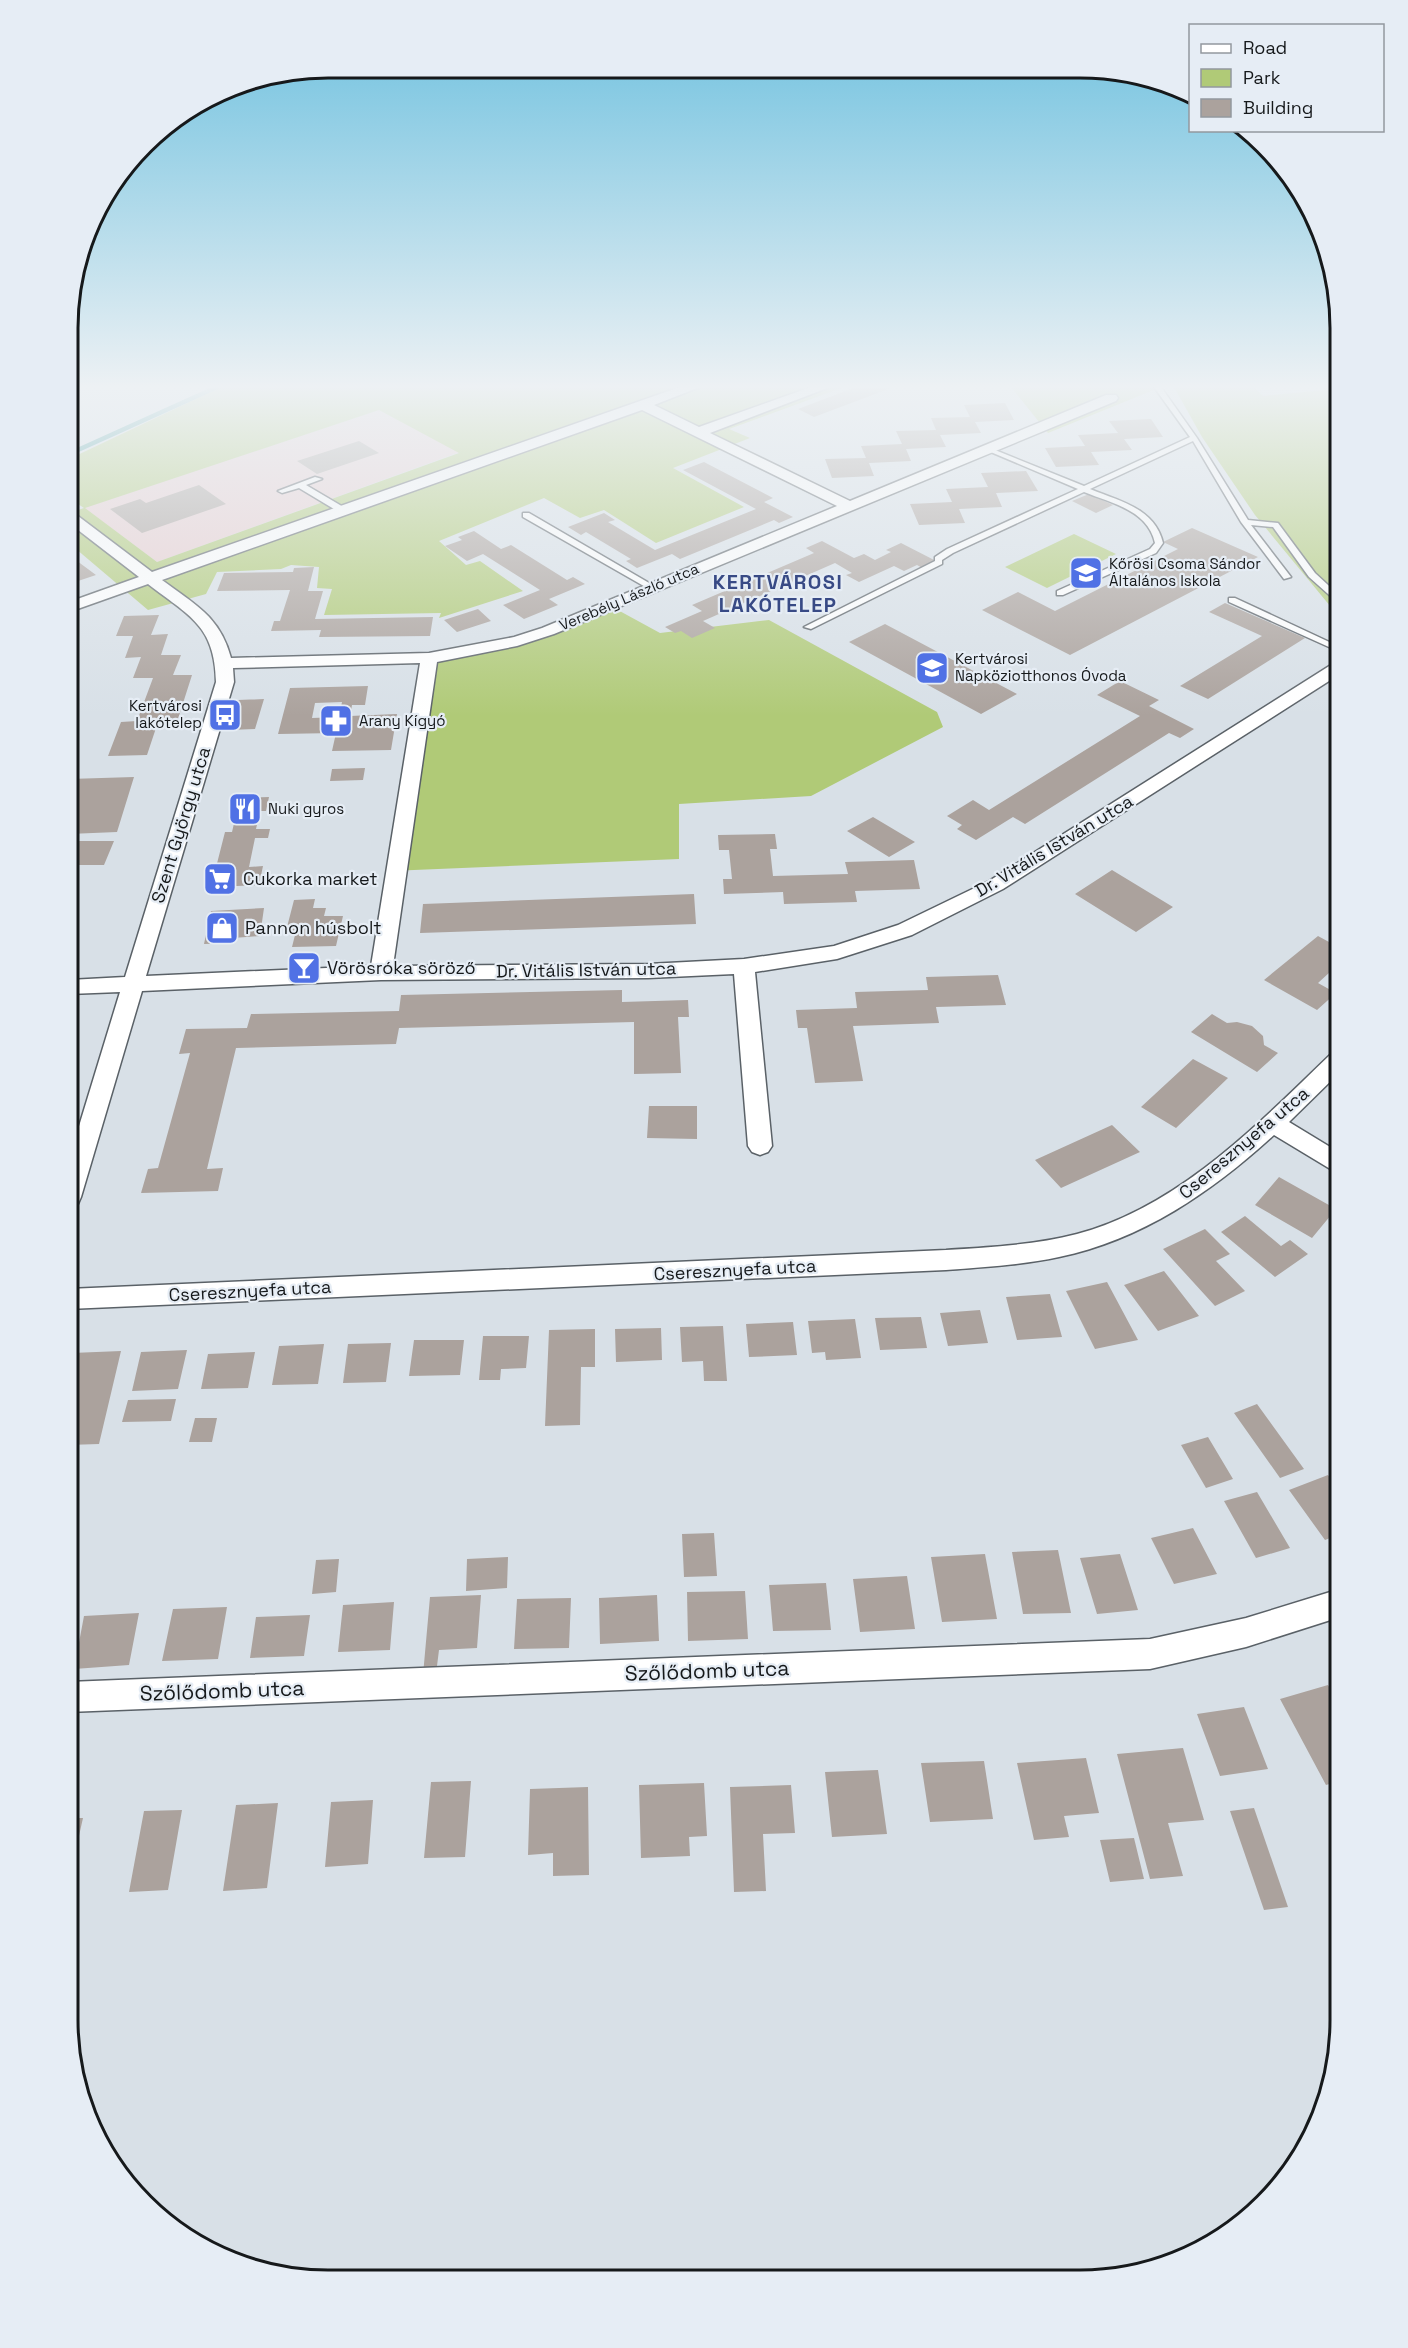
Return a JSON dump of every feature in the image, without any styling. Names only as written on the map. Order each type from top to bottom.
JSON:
[{"type":"street","points":[[78,604],[380,497]]},
{"type":"street","points":[[830,497],[849,506]]},
{"type":"street","name":"Verebély László utca","points":[[225,663],[429,658],[516,641],[548,631],[872,497]]},
{"type":"street","name":"Szent György utca","points":[[78,523],[206,621],[216,636],[225,663],[225,682],[78,1167]]},
{"type":"street","points":[[381,973],[429,658]]},
{"type":"street","name":"Dr. Vitális István utca","points":[[78,987],[381,973],[648,970],[744,966],[796,960],[871,943],[905,930],[996,885],[1330,674]]},
{"type":"street","points":[[744,966],[760,1146]]},
{"type":"street","name":"Cseresznyefa utca","points":[[78,1299],[946,1260],[1009,1255],[1093,1239],[1132,1224],[1196,1186],[1273,1123],[1330,1069]]},
{"type":"street","points":[[1273,1123],[1330,1158]]},
{"type":"street","name":"Szőlődomb utca","points":[[78,1697],[1150,1654],[1230,1638],[1287,1622],[1330,1607]]},
{"type":"lane","points":[[319,497],[342,510]]},
{"type":"lane","points":[[808,627],[939,562],[938,559],[950,551],[1068,497]]},
{"type":"lane","points":[[1060,593],[1153,551],[1160,543],[1158,534],[1143,515],[1101,497]]},
{"type":"lane","points":[[1230,497],[1245,522],[1287,577]]},
{"type":"lane","points":[[526,515],[652,587]]},
{"type":"lane","points":[[1245,522],[1275,525],[1312,575],[1330,591]]},
{"type":"lane","points":[[1232,600],[1330,645]]},
{"type":"shaded area","points":[[118,497],[337,497],[157,562],[84,508]]},
{"type":"green space","points":[[78,497],[119,497],[85,508],[157,562],[338,497],[725,497],[744,507],[656,543],[604,510],[580,518],[544,498],[439,541],[466,565],[480,561],[523,591],[439,618],[441,613],[324,615],[332,589],[317,588],[319,567],[291,565],[281,569],[217,572],[206,594],[148,610],[78,551],[78,510],[84,508],[78,504]]},
{"type":"green space","points":[[1242,497],[1330,497],[1330,606]]},
{"type":"green space","points":[[1074,534],[1116,554],[1047,588],[1005,567]]},
{"type":"green space","points":[[605,603],[660,633],[769,620],[937,712],[943,727],[811,796],[679,804],[679,859],[390,871],[422,654],[488,646],[534,634]]},
{"type":"building","points":[[165,497],[215,497],[226,504],[142,533],[110,509],[140,499],[146,503]]},
{"type":"building","points":[[733,497],[770,497],[773,498],[764,502],[793,517],[779,523],[774,520],[680,559],[672,554],[637,568],[626,561],[631,559],[586,532],[581,535],[568,527],[604,513],[615,520],[608,522],[655,550],[756,509]]},
{"type":"building","points":[[949,497],[998,497],[1002,507],[959,509],[965,523],[919,525],[910,504],[952,502]]},
{"type":"building","points":[[1083,497],[1095,497],[1113,505],[1096,513],[1072,501]]},
{"type":"building","points":[[1192,528],[1258,557],[1070,655],[982,610],[1018,592],[1055,611],[1178,549],[1163,542]]},
{"type":"building","points":[[474,531],[501,549],[511,545],[567,580],[573,577],[585,584],[549,599],[558,605],[524,619],[503,605],[540,590],[483,554],[467,561],[445,546],[462,540],[458,537]]},
{"type":"building","points":[[822,541],[854,558],[864,554],[875,560],[891,552],[886,550],[901,543],[938,562],[924,569],[917,565],[904,571],[894,566],[859,582],[846,575],[852,573],[835,563],[703,621],[715,628],[692,638],[681,631],[675,633],[665,627],[702,611],[692,605],[814,553],[806,548]]},
{"type":"building","points":[[78,562],[96,575],[78,581]]},
{"type":"building","points":[[314,567],[308,591],[323,591],[315,619],[433,617],[430,636],[319,637],[321,630],[271,631],[274,621],[280,621],[290,590],[217,591],[224,573],[293,572],[294,568]]},
{"type":"building","points":[[1225,603],[1305,638],[1208,699],[1180,686],[1262,636],[1209,612]]},
{"type":"building","points":[[478,609],[491,621],[457,632],[444,620]]},
{"type":"building","points":[[159,615],[151,635],[168,634],[161,655],[181,655],[173,675],[192,675],[177,722],[158,722],[147,755],[108,756],[121,722],[137,721],[153,678],[133,678],[141,657],[125,658],[133,636],[116,636],[124,616]]},
{"type":"building","name":"Kertvárosi Napköziotthonos Óvoda","points":[[885,624],[1017,694],[981,714],[849,642]]},
{"type":"building","points":[[1120,681],[1159,700],[1149,706],[1194,729],[1180,738],[1169,733],[1025,824],[1013,817],[976,840],[957,829],[962,825],[947,816],[973,800],[989,810],[1140,716],[1097,695]]},
{"type":"building","points":[[368,686],[365,705],[352,705],[350,716],[397,714],[391,750],[332,751],[336,733],[278,734],[290,688]],"holes":[[[342,702],[339,717],[312,718],[315,703]]]},
{"type":"building","points":[[264,699],[255,729],[229,730],[238,700]]},
{"type":"building","points":[[365,768],[363,780],[330,781],[332,769]]},
{"type":"building","points":[[134,777],[117,832],[78,834],[78,779]]},
{"type":"building","points":[[269,797],[266,811],[260,811],[256,829],[270,829],[268,838],[255,838],[249,867],[263,866],[259,885],[211,887],[225,832],[232,832],[240,798]]},
{"type":"building","points":[[873,817],[915,842],[889,857],[847,831]]},
{"type":"building","points":[[775,834],[777,849],[770,849],[773,876],[848,874],[845,862],[914,860],[920,889],[855,891],[857,902],[784,904],[783,892],[724,894],[723,879],[732,879],[729,850],[719,850],[718,835]]},
{"type":"building","points":[[79,841],[114,841],[104,865],[78,865]]},
{"type":"building","points":[[1112,870],[1173,907],[1136,932],[1075,894]]},
{"type":"building","points":[[694,894],[696,924],[420,933],[423,904]]},
{"type":"building","points":[[315,899],[313,908],[326,908],[324,916],[343,916],[336,946],[292,947],[296,931],[286,931],[294,900]]},
{"type":"building","points":[[264,908],[260,936],[233,938],[232,943],[204,944],[211,911]]},
{"type":"building","points":[[1318,936],[1330,943],[1330,972],[1318,983],[1330,990],[1330,998],[1317,1010],[1264,980]]},
{"type":"building","points":[[998,975],[1006,1005],[936,1007],[939,1023],[853,1026],[863,1081],[815,1083],[807,1028],[798,1028],[796,1010],[857,1008],[855,992],[928,990],[926,977]]},
{"type":"building","points":[[622,990],[622,1002],[688,1000],[689,1017],[678,1017],[681,1073],[634,1074],[634,1022],[399,1028],[396,1044],[236,1048],[207,1169],[223,1168],[218,1191],[141,1193],[148,1169],[158,1168],[190,1053],[179,1054],[186,1029],[247,1028],[251,1014],[399,1011],[401,995]]},
{"type":"building","points":[[1212,1014],[1227,1023],[1237,1022],[1252,1026],[1263,1036],[1264,1045],[1278,1053],[1257,1072],[1191,1032]]},
{"type":"building","points":[[1193,1059],[1228,1078],[1176,1128],[1141,1107]]},
{"type":"building","points":[[649,1106],[697,1106],[697,1139],[647,1138]]},
{"type":"building","points":[[1112,1125],[1140,1152],[1061,1188],[1035,1160]]},
{"type":"building","points":[[1279,1177],[1330,1206],[1330,1216],[1312,1238],[1255,1205]]},
{"type":"building","points":[[1245,1216],[1281,1246],[1290,1240],[1308,1254],[1275,1277],[1221,1232]]},
{"type":"building","points":[[1205,1229],[1230,1254],[1216,1261],[1245,1291],[1215,1306],[1163,1249]]},
{"type":"building","points":[[1164,1271],[1199,1316],[1158,1331],[1124,1285]]},
{"type":"building","points":[[1107,1282],[1138,1340],[1095,1349],[1066,1291]]},
{"type":"building","points":[[1050,1294],[1062,1337],[1017,1340],[1006,1297]]},
{"type":"building","points":[[980,1310],[988,1343],[948,1346],[940,1313]]},
{"type":"building","points":[[921,1317],[927,1348],[880,1350],[875,1318]]},
{"type":"building","points":[[855,1319],[861,1358],[826,1360],[825,1352],[812,1353],[808,1321]]},
{"type":"building","points":[[793,1322],[797,1355],[749,1357],[746,1324]]},
{"type":"building","points":[[723,1326],[727,1381],[704,1381],[703,1361],[682,1362],[680,1327]]},
{"type":"building","points":[[661,1328],[662,1360],[616,1362],[615,1329]]},
{"type":"building","points":[[595,1329],[595,1367],[581,1367],[580,1425],[545,1426],[549,1330]]},
{"type":"building","points":[[483,1336],[529,1336],[526,1368],[501,1369],[500,1380],[479,1380]]},
{"type":"building","points":[[414,1340],[464,1340],[460,1375],[409,1376]]},
{"type":"building","points":[[391,1343],[386,1382],[343,1383],[348,1344]]},
{"type":"building","points":[[324,1344],[318,1384],[272,1385],[279,1346]]},
{"type":"building","points":[[187,1350],[178,1389],[132,1391],[141,1352]]},
{"type":"building","points":[[121,1351],[99,1444],[78,1445],[78,1353]]},
{"type":"building","points":[[255,1352],[248,1388],[201,1389],[208,1354]]},
{"type":"building","points":[[176,1399],[171,1421],[122,1422],[128,1400]]},
{"type":"building","points":[[1257,1404],[1304,1469],[1280,1478],[1234,1413]]},
{"type":"building","points":[[195,1418],[217,1418],[212,1442],[189,1442]]},
{"type":"building","points":[[1208,1437],[1233,1479],[1206,1488],[1181,1445]]},
{"type":"building","points":[[1328,1475],[1330,1478],[1330,1538],[1325,1540],[1289,1490]]},
{"type":"building","points":[[1257,1492],[1290,1548],[1256,1558],[1224,1501]]},
{"type":"building","points":[[1193,1528],[1217,1574],[1174,1584],[1151,1538]]},
{"type":"building","points":[[714,1533],[717,1576],[684,1577],[682,1534]]},
{"type":"building","points":[[1058,1550],[1071,1613],[1023,1614],[1012,1552]]},
{"type":"building","points":[[985,1554],[997,1619],[942,1622],[931,1557]]},
{"type":"building","points":[[1120,1554],[1138,1610],[1097,1614],[1080,1558]]},
{"type":"building","points":[[508,1557],[507,1588],[466,1591],[467,1559]]},
{"type":"building","points":[[339,1559],[336,1592],[312,1594],[316,1560]]},
{"type":"building","points":[[907,1576],[915,1629],[860,1632],[853,1579]]},
{"type":"building","points":[[826,1583],[831,1630],[773,1631],[769,1585]]},
{"type":"building","points":[[745,1591],[748,1639],[688,1641],[687,1592]]},
{"type":"building","points":[[481,1595],[477,1648],[439,1650],[436,1674],[423,1675],[430,1597]]},
{"type":"building","points":[[657,1595],[659,1641],[600,1644],[599,1598]]},
{"type":"building","points":[[571,1598],[569,1648],[514,1649],[517,1599]]},
{"type":"building","points":[[394,1602],[390,1650],[338,1652],[343,1605]]},
{"type":"building","points":[[227,1607],[218,1659],[162,1661],[173,1609]]},
{"type":"building","points":[[139,1613],[129,1665],[78,1669],[78,1648],[84,1616]]},
{"type":"building","points":[[310,1615],[304,1656],[250,1658],[256,1617]]},
{"type":"building","points":[[1328,1685],[1330,1688],[1330,1784],[1326,1785],[1280,1699]]},
{"type":"building","points":[[1244,1707],[1268,1769],[1220,1776],[1197,1714]]},
{"type":"building","points":[[1183,1748],[1204,1820],[1168,1823],[1183,1876],[1150,1879],[1117,1754]]},
{"type":"building","points":[[1086,1758],[1099,1813],[1064,1816],[1069,1837],[1034,1840],[1017,1763]]},
{"type":"building","points":[[984,1761],[993,1819],[930,1822],[921,1763]]},
{"type":"building","points":[[878,1770],[887,1834],[832,1837],[825,1772]]},
{"type":"building","points":[[471,1781],[465,1857],[424,1858],[431,1782]]},
{"type":"building","points":[[704,1783],[707,1836],[689,1837],[690,1856],[641,1858],[639,1785]]},
{"type":"building","points":[[791,1785],[795,1833],[763,1834],[766,1891],[734,1892],[730,1787]]},
{"type":"building","points":[[588,1787],[589,1875],[553,1876],[553,1853],[528,1855],[530,1789]]},
{"type":"building","points":[[373,1800],[368,1864],[325,1867],[331,1802]]},
{"type":"building","points":[[278,1803],[267,1888],[223,1891],[236,1805]]},
{"type":"building","points":[[1254,1808],[1288,1907],[1264,1910],[1230,1811]]},
{"type":"building","points":[[182,1810],[168,1890],[129,1892],[144,1811]]},
{"type":"building","points":[[78,1818],[83,1818],[78,1840]]},
{"type":"building","points":[[1134,1838],[1144,1879],[1110,1882],[1100,1840]]},
{"type":"place","name":"Kőrösi Csoma Sándor Általános Iskola","points":[[1086,573]]},
{"type":"place","name":"Kertvárosi Napköziotthonos Óvoda","points":[[932,668]]},
{"type":"place","name":"Kertvárosi lakótelep","points":[[225,715]]},
{"type":"place","name":"Arany Kígyó","points":[[336,721]]},
{"type":"place","name":"Nuki gyros","points":[[245,809]]},
{"type":"place","name":"Cukorka market","points":[[220,879]]},
{"type":"place","name":"Pannon húsbolt","points":[[222,928]]},
{"type":"place","name":"Vörösróka söröző","points":[[304,968]]},
{"type":"district","name":"KERTVÁROSI LAKÓTELEP","points":[[778,594]]}]
